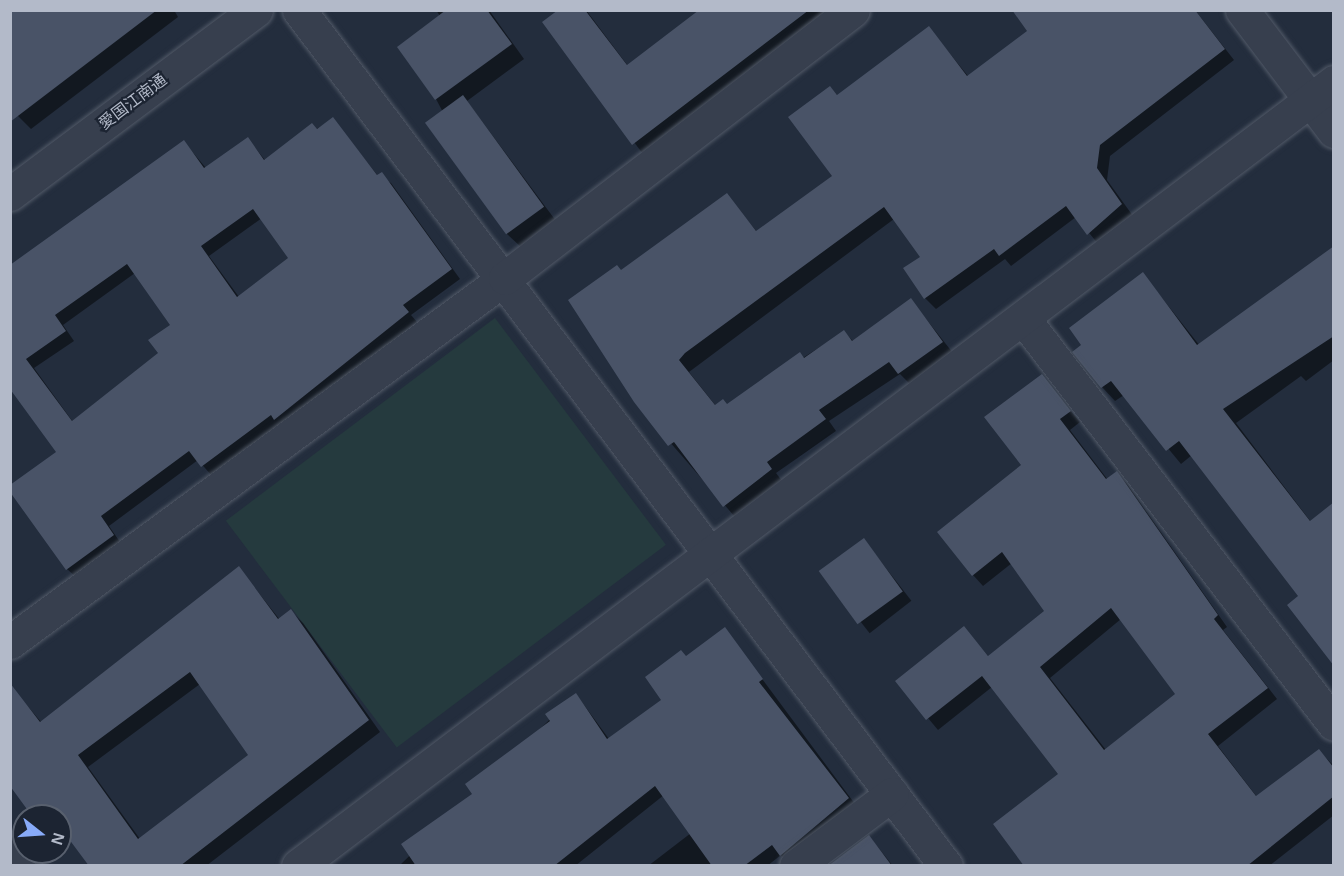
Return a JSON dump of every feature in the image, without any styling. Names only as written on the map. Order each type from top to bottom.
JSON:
[{"type":"street","name":"愛国江南通","points":[[10,194],[256,10]]},
{"type":"street","points":[[299,10],[505,278],[946,866]]},
{"type":"street","points":[[10,642],[505,278],[853,10]]},
{"type":"street","points":[[1242,10],[1322,90],[1334,131]]},
{"type":"street","points":[[298,866],[712,555],[1322,90]]},
{"type":"street","points":[[1023,318],[1334,724]]},
{"type":"street","points":[[796,866],[892,794]]},
{"type":"street","points":[[10,856],[18,866]]},
{"type":"green space","points":[[495,318],[666,545],[397,748],[226,521]]},
{"type":"building","points":[[10,10],[157,10],[10,122]]},
{"type":"building","points":[[446,10],[487,10],[512,44],[435,100],[397,47]]},
{"type":"building","points":[[558,10],[585,10],[627,65],[699,10],[809,10],[632,145],[542,22]]},
{"type":"building","points":[[1012,10],[1195,10],[1225,49],[1100,145],[1097,168],[1122,204],[1087,235],[1066,206],[999,256],[994,249],[924,299],[903,268],[920,257],[884,207],[685,353],[679,360],[715,405],[723,399],[727,404],[800,352],[804,358],[844,330],[852,341],[911,298],[943,342],[898,374],[889,362],[819,410],[826,419],[767,462],[772,469],[723,507],[674,442],[668,446],[634,402],[568,300],[617,265],[621,270],[727,193],[756,231],[832,176],[788,117],[830,86],[837,95],[929,26],[967,76],[1027,31]]},
{"type":"building","points":[[463,95],[544,207],[506,234],[425,123]]},
{"type":"building","points":[[333,117],[377,175],[382,172],[452,269],[403,305],[409,312],[274,420],[271,415],[201,467],[189,451],[101,516],[114,535],[66,570],[10,492],[10,485],[56,452],[10,389],[10,265],[184,140],[204,168],[248,137],[264,160],[312,123],[317,129]],"holes":[[[253,209],[288,258],[237,297],[201,246]],[[127,264],[170,325],[148,340],[158,353],[72,421],[26,359],[66,331],[55,315]]]},
{"type":"building","points":[[1334,246],[1334,336],[1223,409],[1310,521],[1334,502],[1334,666],[1287,605],[1298,596],[1179,441],[1166,451],[1111,381],[1101,388],[1072,352],[1081,345],[1069,328],[1143,272],[1197,345]]},
{"type":"building","points":[[1042,374],[1071,411],[1060,419],[1106,479],[1117,471],[1218,615],[1214,619],[1268,688],[1208,734],[1256,796],[1319,749],[1334,768],[1334,796],[1247,866],[1024,866],[993,824],[1058,774],[982,676],[926,720],[895,681],[964,626],[988,656],[1044,611],[1002,552],[972,576],[937,532],[1021,465],[984,417]],"holes":[[[1111,608],[1175,694],[1104,750],[1040,667]]]},
{"type":"building","points":[[864,538],[903,591],[857,624],[819,571]]},
{"type":"building","points":[[239,566],[278,619],[291,609],[369,720],[180,866],[89,866],[72,843],[72,804],[23,804],[10,786],[10,683],[40,722]],"holes":[[[190,672],[248,755],[138,839],[78,755]]]},
{"type":"building","points":[[725,627],[763,679],[759,682],[849,798],[780,856],[772,845],[744,866],[712,866],[655,786],[554,866],[416,866],[401,844],[472,794],[465,784],[550,721],[545,714],[576,693],[607,739],[661,700],[645,677],[681,650],[686,656]]},
{"type":"building","points":[[869,835],[892,866],[828,866]]}]
